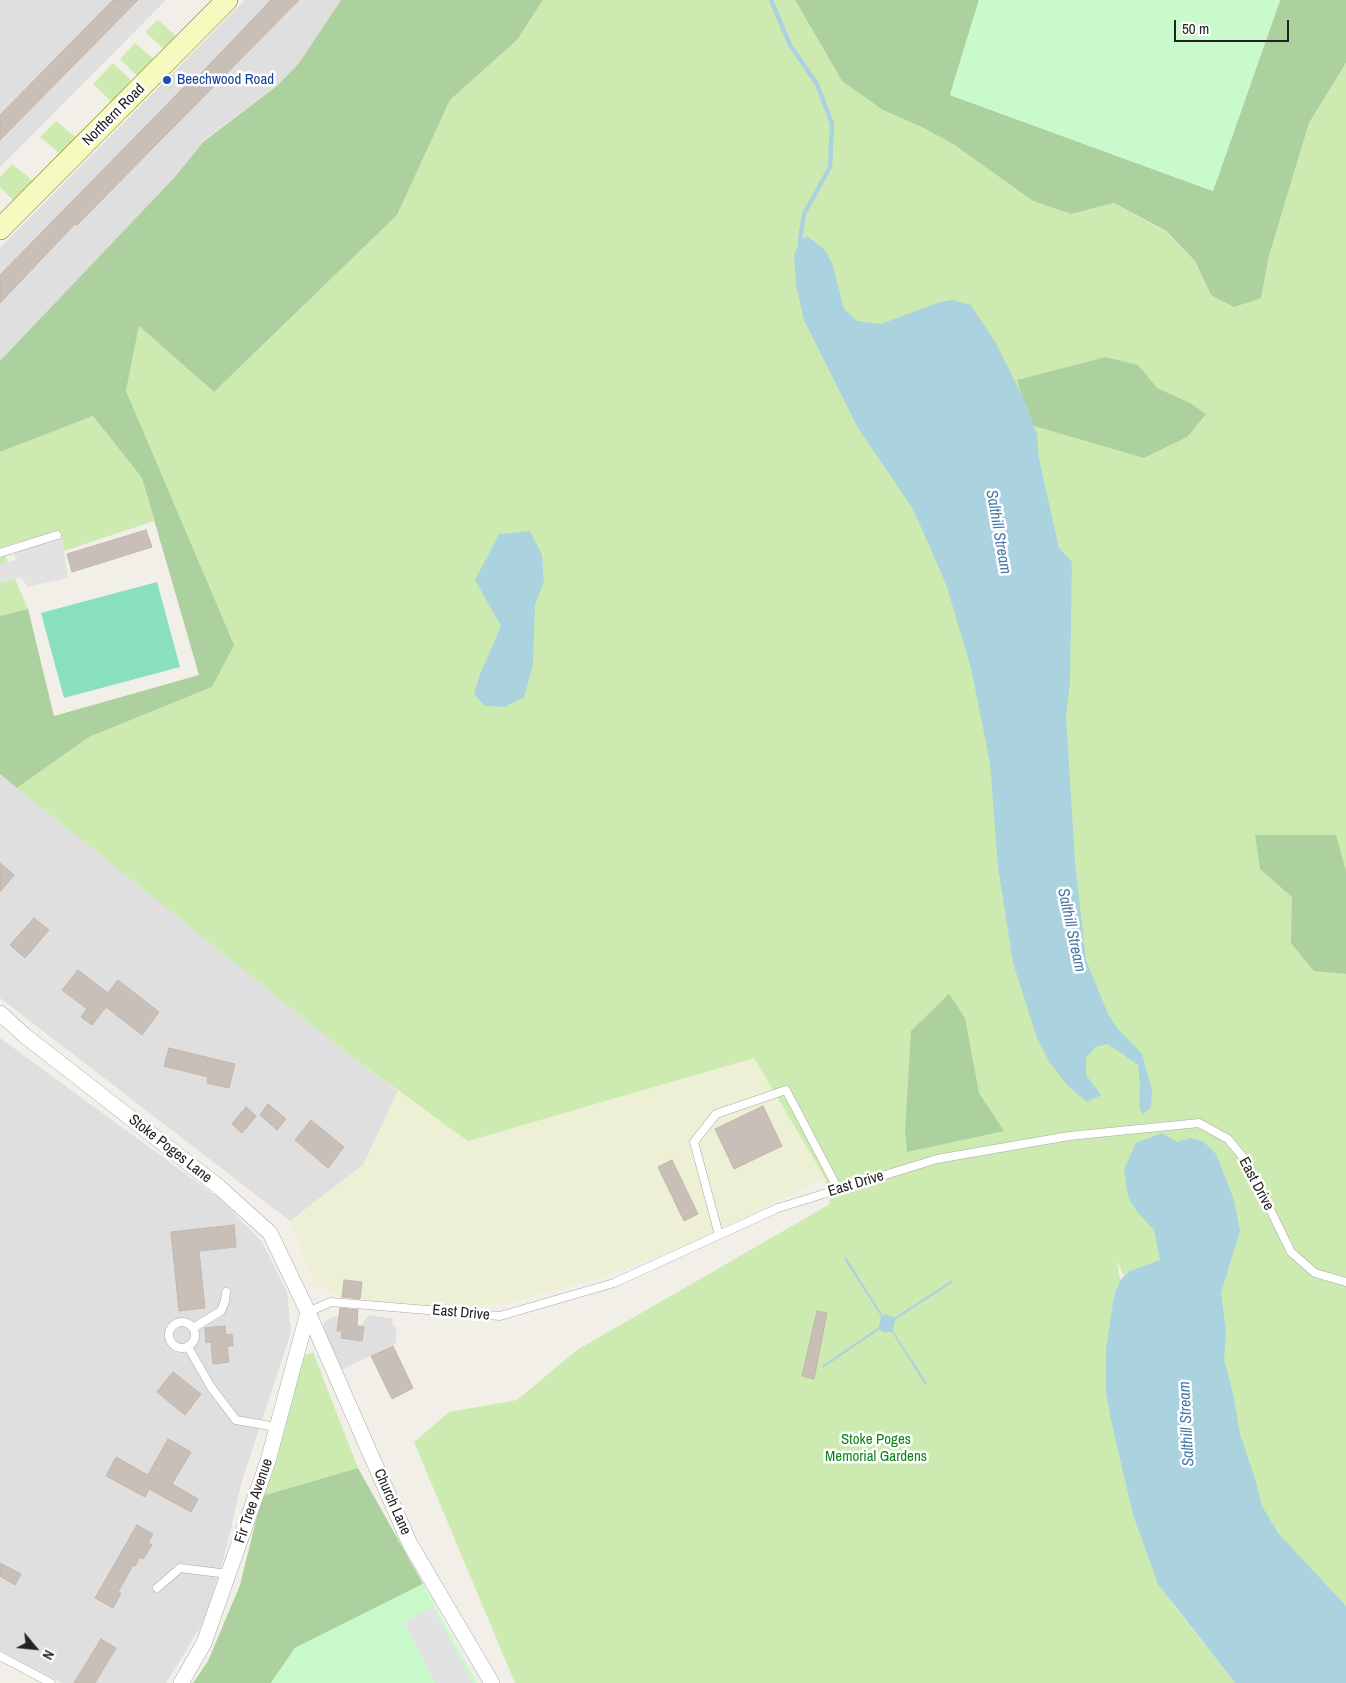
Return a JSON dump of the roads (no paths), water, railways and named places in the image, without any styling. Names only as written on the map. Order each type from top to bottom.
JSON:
[{"type":"street","name":"Northern Road","points":[[0,229],[227,0]]},
{"type":"street","name":"Stoke Poges Lane","points":[[0,1013],[24,1035],[219,1187],[270,1233],[308,1312]]},
{"type":"street","name":"Fir Tree Avenue","points":[[181,1683],[204,1643],[268,1461],[308,1312]]},
{"type":"street","name":"Church Lane","points":[[308,1312],[410,1544],[492,1683]]},
{"type":"lane","points":[[0,553],[57,535]]},
{"type":"lane","points":[[719,1235],[694,1142],[716,1114],[786,1090],[838,1189]]},
{"type":"lane","name":"East Drive","points":[[308,1312],[331,1302],[500,1316],[614,1283],[778,1208],[937,1159],[1069,1136],[1199,1123],[1228,1138],[1247,1162],[1291,1252],[1315,1272],[1346,1282]]},
{"type":"lane","points":[[193,1328],[221,1311],[226,1292]]},
{"type":"lane","points":[[178,1323],[186,1323],[193,1328],[194,1341],[188,1347],[180,1348],[172,1344],[169,1332],[178,1323]]},
{"type":"lane","points":[[188,1347],[211,1387],[236,1420],[276,1427]]},
{"type":"lane","points":[[157,1588],[180,1568],[228,1574]]},
{"type":"lane","points":[[0,1656],[51,1683]]},
{"type":"water","points":[[807,236],[825,250],[833,265],[844,309],[857,321],[881,324],[937,303],[952,300],[971,305],[996,343],[1026,404],[1037,434],[1039,459],[1059,548],[1072,562],[1070,682],[1066,716],[1075,862],[1086,960],[1108,1014],[1117,1028],[1142,1054],[1152,1090],[1151,1107],[1143,1114],[1139,1107],[1140,1085],[1138,1065],[1108,1044],[1095,1047],[1086,1058],[1086,1075],[1101,1095],[1087,1102],[1067,1085],[1050,1063],[1037,1038],[1013,963],[998,867],[990,763],[971,668],[946,584],[913,509],[858,428],[804,320],[796,286],[794,255],[800,240]]},
{"type":"water","points":[[530,531],[542,555],[544,582],[535,604],[533,665],[524,697],[505,707],[485,706],[474,694],[480,674],[501,626],[475,580],[499,534]]},
{"type":"water","points":[[1162,1133],[1177,1142],[1191,1138],[1204,1142],[1216,1154],[1234,1200],[1240,1231],[1221,1293],[1226,1330],[1224,1360],[1233,1393],[1240,1434],[1262,1506],[1278,1533],[1346,1606],[1346,1683],[1235,1683],[1158,1584],[1133,1515],[1106,1392],[1106,1349],[1114,1296],[1120,1280],[1130,1271],[1160,1260],[1154,1230],[1137,1212],[1128,1197],[1124,1169],[1136,1143]]},
{"type":"water","points":[[846,1257],[883,1316],[885,1314],[894,1318],[952,1280],[953,1282],[895,1320],[893,1331],[927,1383],[925,1385],[892,1332],[882,1332],[880,1329],[823,1368],[822,1366],[879,1327],[881,1316],[844,1259]]},
{"type":"waterway","name":"Salthill Stream","points":[[771,0],[790,45],[817,84],[832,124],[830,167],[804,214],[801,244]]},
{"type":"place","name":"Beechwood Road","points":[[167,80]]},
{"type":"park label","name":"Stoke Poges Memorial Gardens","points":[[876,1448]]}]
